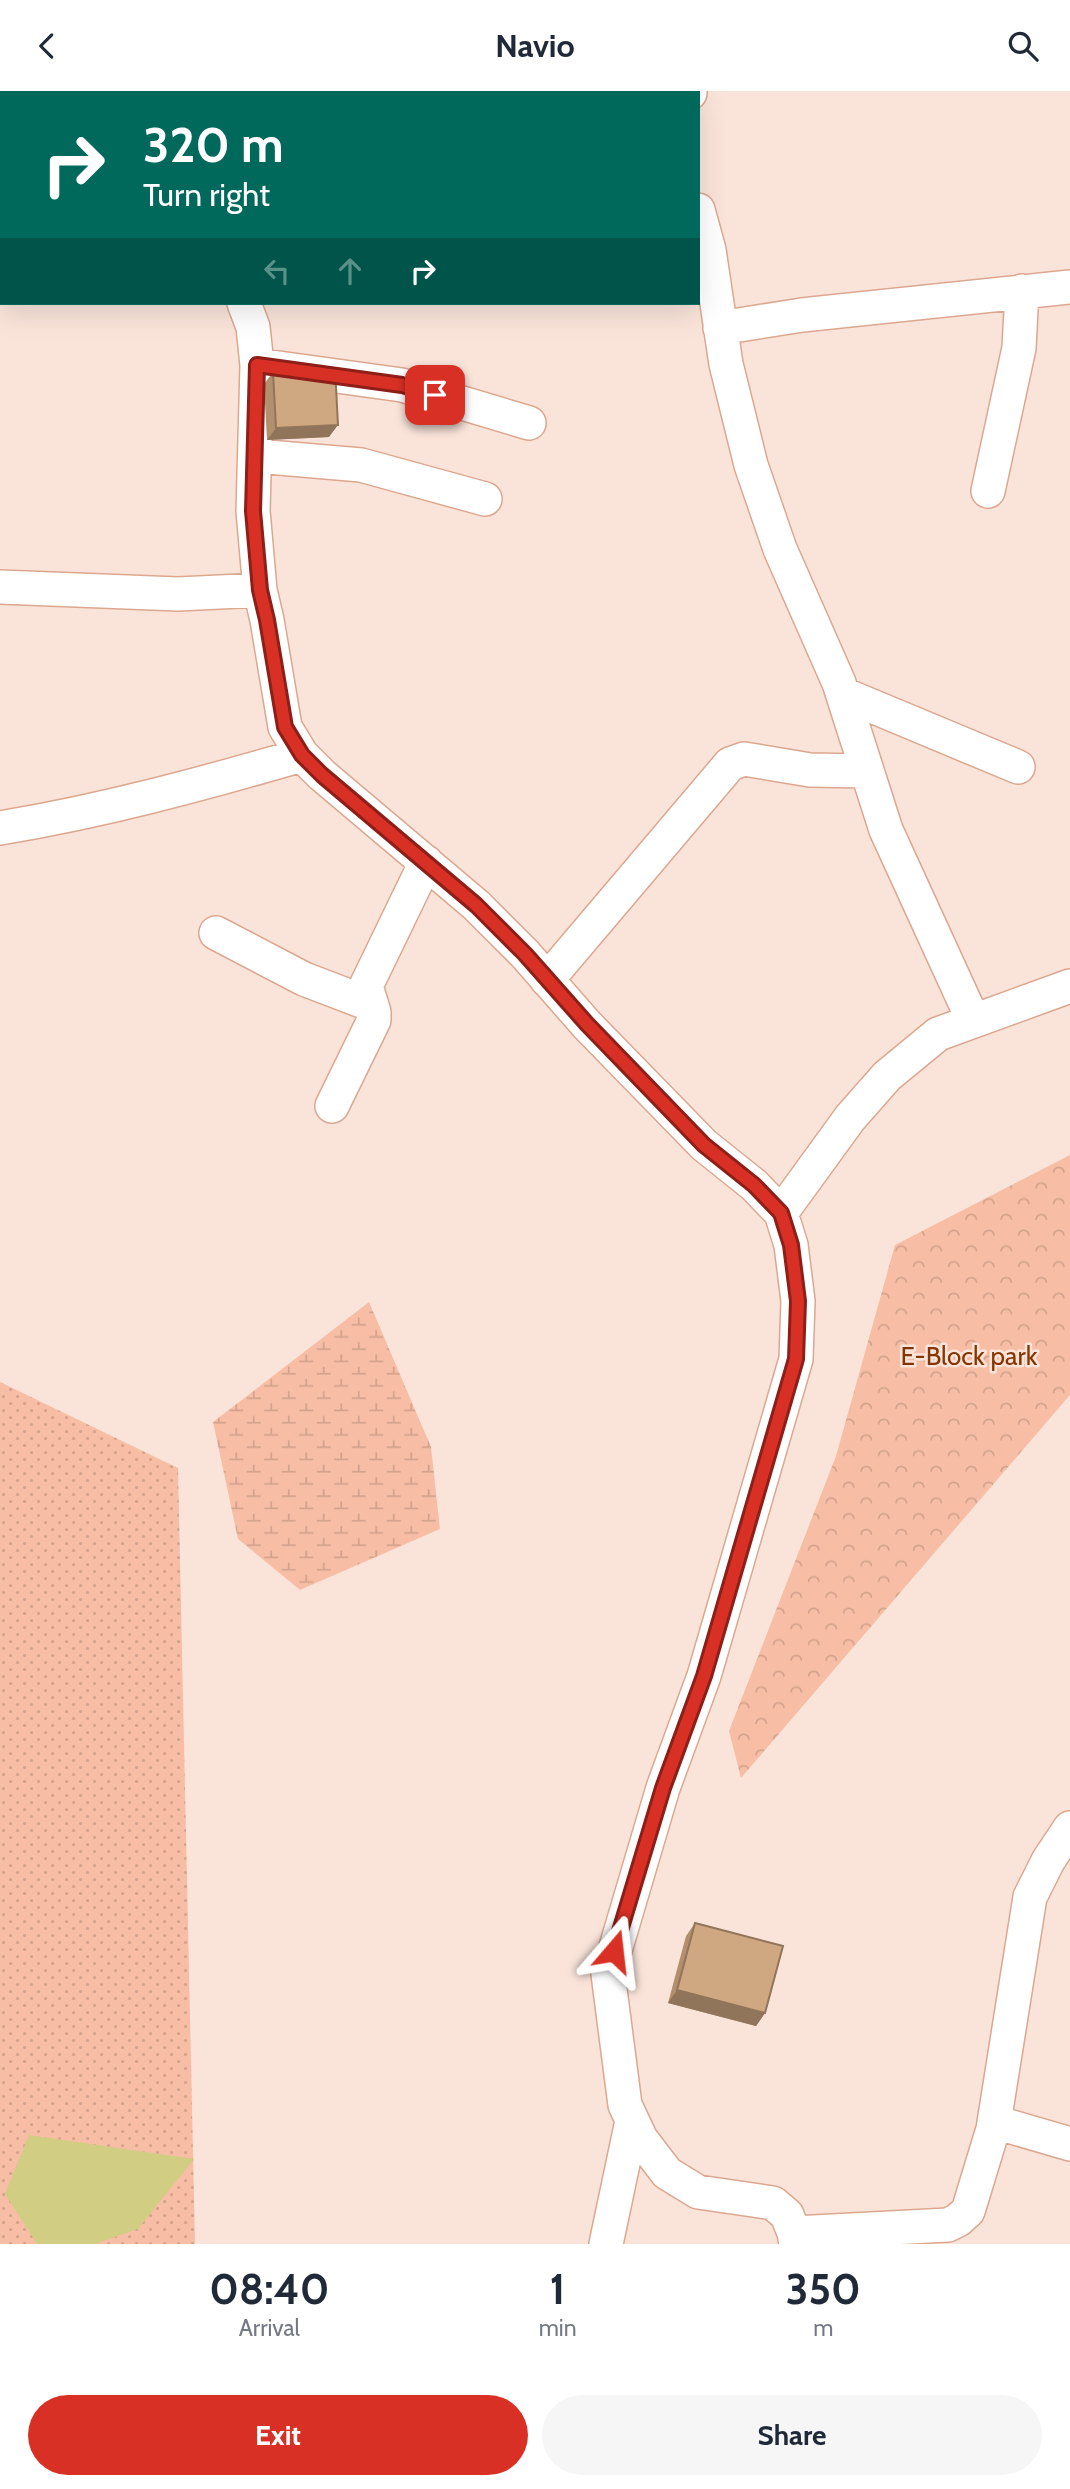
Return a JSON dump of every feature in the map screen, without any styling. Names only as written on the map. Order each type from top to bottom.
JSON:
[{"type":"street","points":[[700,217],[709,250],[726,364],[751,465],[780,549],[843,694],[886,830],[973,1020]]},
{"type":"street","points":[[720,328],[802,315],[1070,287]]},
{"type":"street","points":[[988,491],[1019,348],[1022,291]]},
{"type":"street","points":[[245,305],[253,327],[257,365],[253,511],[260,590],[285,727],[302,755],[322,775],[476,905],[704,1145],[754,1185],[781,1213],[791,1245],[798,1301],[796,1359],[704,1676],[663,1788],[608,1974],[625,2105],[632,2121],[667,2173],[698,2192],[773,2203],[787,2215],[795,2239],[948,2225],[958,2220],[968,2211],[995,2122],[1030,1898],[1048,1861],[1070,1828]]},
{"type":"street","points":[[257,365],[402,385],[528,422]]},
{"type":"street","points":[[256,456],[361,465],[485,499]]},
{"type":"street","points":[[0,587],[178,594],[260,590]]},
{"type":"street","points":[[843,694],[1018,767]]},
{"type":"street","points":[[0,828],[64,818],[163,795],[302,755]]},
{"type":"street","points":[[547,980],[730,764],[744,759],[810,770],[866,771]]},
{"type":"street","points":[[332,1106],[374,1020],[366,986],[426,862]]},
{"type":"street","points":[[216,933],[304,978],[372,1005]]},
{"type":"street","points":[[781,1213],[850,1118],[887,1076],[937,1034],[1070,986]]},
{"type":"street","points":[[606,2244],[632,2121]]},
{"type":"street","points":[[995,2122],[1070,2144]]},
{"type":"green space","name":"E-Block park","points":[[1070,1155],[1070,1395],[741,1778],[729,1731],[836,1456],[895,1245]]},
{"type":"green space","points":[[369,1302],[431,1447],[440,1529],[300,1590],[238,1539],[213,1422]]},
{"type":"green space","points":[[0,1382],[178,1468],[195,2244],[0,2244]]},
{"type":"shaded area","points":[[29,2135],[194,2159],[138,2229],[95,2244],[37,2244],[5,2194]]},
{"type":"building","points":[[335,368],[338,425],[276,428],[273,372]]},
{"type":"building","points":[[695,1923],[783,1946],[765,2013],[677,1990]]},
{"type":"route","points":[[435,395],[402,385],[257,365],[253,511],[260,590],[285,727],[302,755],[322,775],[476,905],[704,1145],[754,1185],[781,1213],[791,1245],[798,1301],[796,1359],[778,1425],[704,1676],[663,1788],[614,1951]]}]
